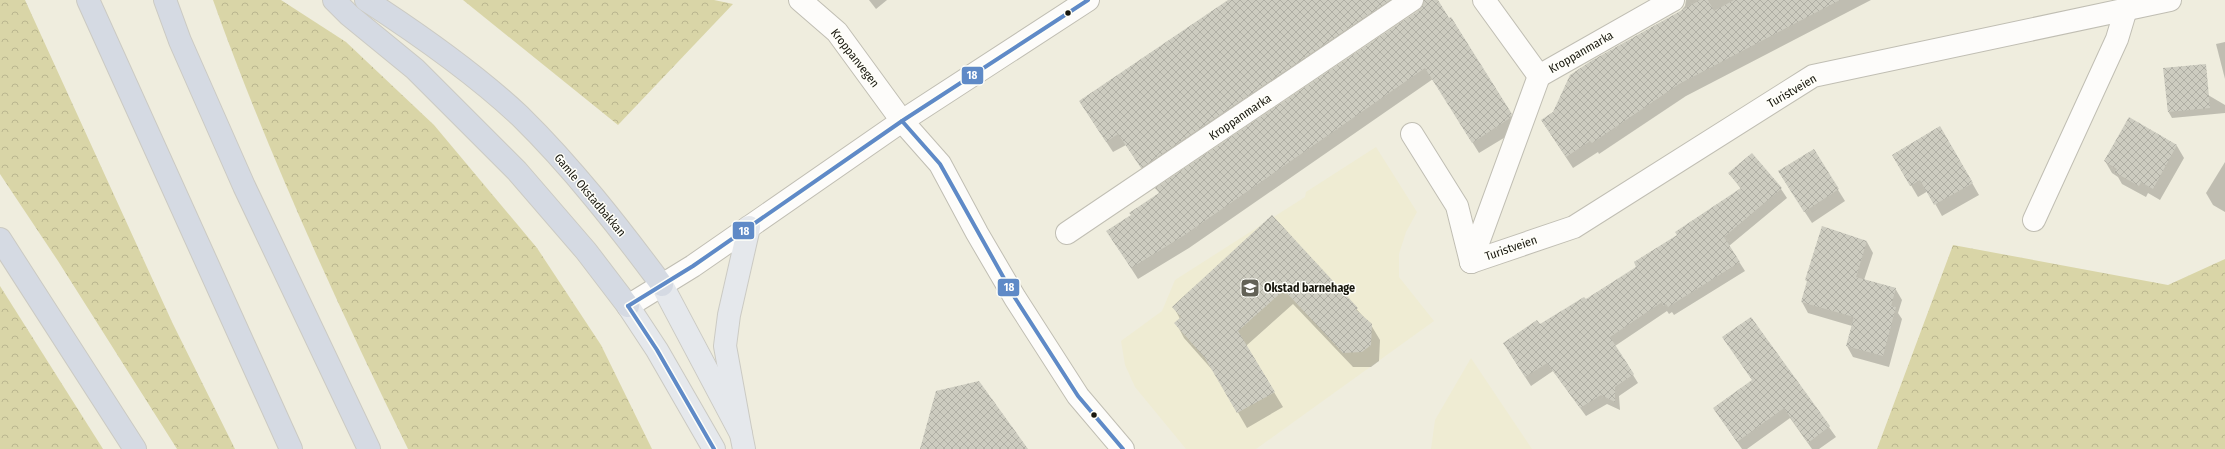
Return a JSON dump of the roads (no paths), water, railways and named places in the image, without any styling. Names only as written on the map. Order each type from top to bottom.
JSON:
[{"type":"highway","points":[[88,0],[291,449]]},
{"type":"highway","points":[[165,0],[180,41],[244,186],[369,449]]},
{"type":"highway","points":[[334,0],[348,15],[415,69],[517,171],[586,251],[628,306]]},
{"type":"highway","name":"Gamle Okstadbakkan","points":[[366,0],[433,44],[520,116],[575,175],[662,285]]},
{"type":"highway","points":[[0,239],[135,449]]},
{"type":"main road","points":[[743,441],[725,346],[729,315],[750,227]]},
{"type":"main road","name":"Gamle Okstadbakkan","points":[[662,285],[688,330],[743,441]]},
{"type":"main road","points":[[628,306],[657,350],[714,449]]},
{"type":"street","name":"Kroppanvegen","points":[[802,0],[837,32],[902,121],[940,164],[977,233],[1015,298],[1078,396],[1122,449]]},
{"type":"street","points":[[628,306],[693,266],[902,121],[1088,0]]},
{"type":"street","name":"Kroppanmarka","points":[[1067,233],[1412,0]]},
{"type":"street","name":"Kroppanmarka","points":[[1484,0],[1539,76],[1637,8],[1673,0]]},
{"type":"street","name":"Turistveien","points":[[1471,262],[1574,227],[1813,76],[2170,0]]},
{"type":"street","points":[[2034,220],[2117,39],[2126,9]]},
{"type":"street","points":[[1471,262],[1539,76]]},
{"type":"street","points":[[1412,134],[1457,206],[1471,262]]},
{"type":"place","name":"Okstad barnehage","points":[[1250,288]]}]
